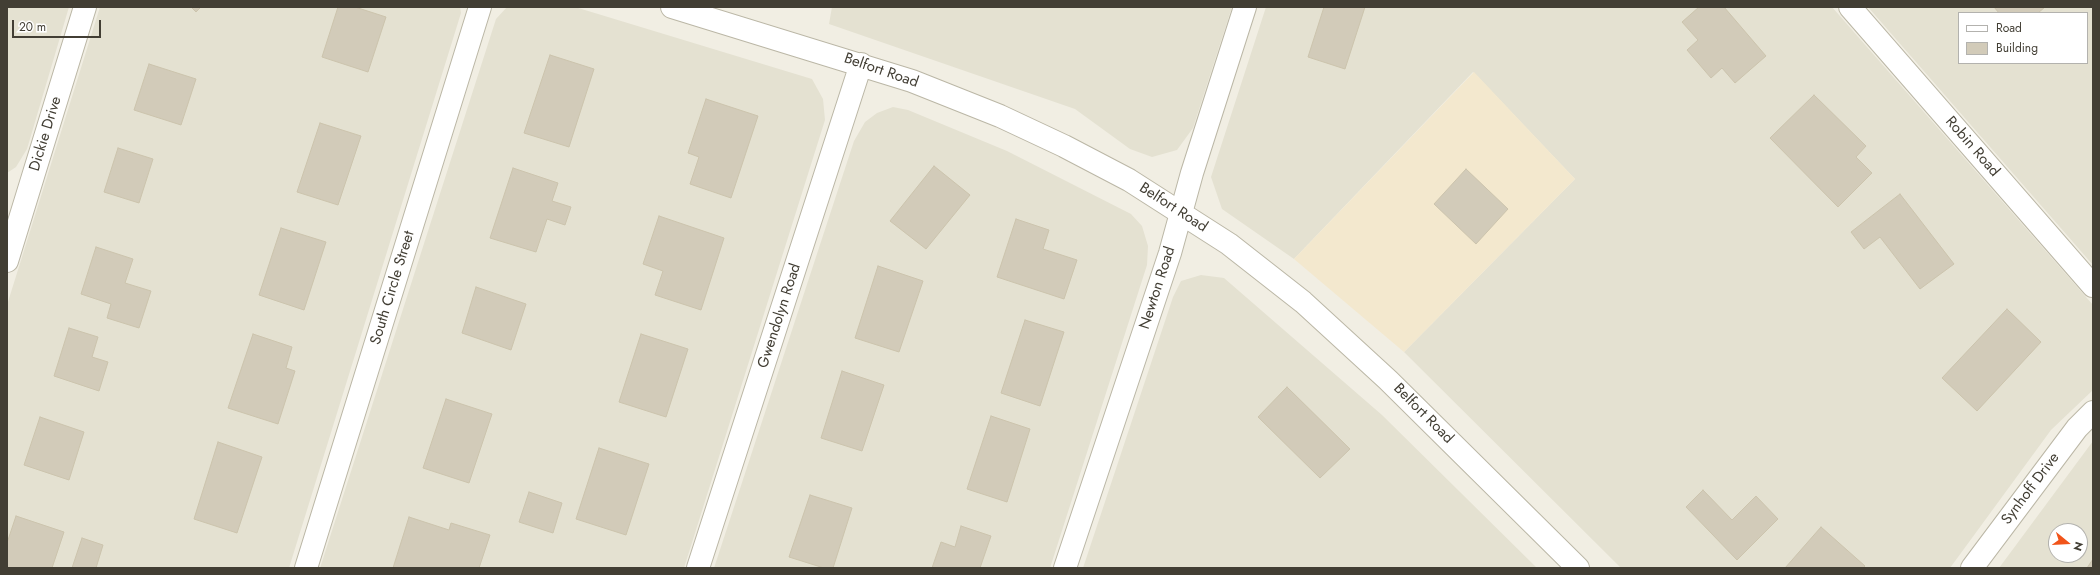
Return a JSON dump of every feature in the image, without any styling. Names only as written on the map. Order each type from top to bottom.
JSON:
[{"type":"street","name":"Dickie Drive","points":[[7,261],[14,212],[85,7]]},
{"type":"street","name":"South Circle Street","points":[[306,568],[480,7]]},
{"type":"street","name":"Belfort Road","points":[[672,7],[861,64],[912,81],[1000,116],[1050,139],[1129,180],[1181,212],[1229,244],[1309,307],[1388,380],[1578,568]]},
{"type":"street","name":"Newton Road","points":[[1065,568],[1170,252],[1245,7]]},
{"type":"street","name":"Robin Road","points":[[1850,7],[2093,286]]},
{"type":"street","name":"Gwendolyn Road","points":[[698,568],[861,64]]},
{"type":"street","name":"Synhoff Drive","points":[[1972,568],[2077,428],[2093,412]]},
{"type":"shaded area","points":[[7,7],[69,7],[27,149],[16,167],[7,173]]},
{"type":"shaded area","points":[[100,7],[460,7],[461,13],[289,568],[7,568],[7,305]]},
{"type":"shaded area","points":[[507,7],[575,7],[812,79],[823,99],[825,120],[684,568],[320,568],[496,19]]},
{"type":"shaded area","points":[[832,7],[1232,7],[1193,128],[1177,150],[1152,157],[1130,149],[1075,109],[829,24]]},
{"type":"shaded area","points":[[1266,7],[1832,7],[2093,305],[2093,390],[2051,430],[1950,568],[1621,568],[1404,352],[1575,179],[1473,72],[1294,259],[1222,209],[1211,177]]},
{"type":"shaded area","points":[[1868,7],[2093,7],[2093,265]]},
{"type":"shaded area","points":[[1474,72],[1575,179],[1404,352],[1294,259]]},
{"type":"shaded area","points":[[893,107],[908,110],[1007,151],[1131,214],[1142,226],[1148,246],[1147,265],[1050,568],[714,568],[854,141],[865,122],[877,113]]},
{"type":"shaded area","points":[[1201,275],[1224,278],[1382,415],[1537,568],[1083,568],[1173,297],[1181,281]]},
{"type":"shaded area","points":[[2093,441],[2093,568],[1999,568]]},
{"type":"building","points":[[191,7],[201,7],[196,12]]},
{"type":"building","points":[[338,7],[355,7],[386,17],[368,72],[322,57]]},
{"type":"building","points":[[1324,7],[1365,7],[1345,69],[1308,57]]},
{"type":"building","points":[[1699,7],[1724,7],[1766,56],[1735,83],[1722,68],[1711,78],[1687,50],[1698,40],[1682,22]]},
{"type":"building","points":[[1994,7],[2045,7],[2039,12],[1998,12]]},
{"type":"building","points":[[550,55],[594,69],[569,147],[524,133]]},
{"type":"building","points":[[149,64],[196,79],[181,125],[134,110]]},
{"type":"building","points":[[1814,95],[1866,146],[1856,157],[1872,173],[1838,207],[1770,138]]},
{"type":"building","points":[[706,99],[758,116],[731,198],[690,184],[699,157],[688,153]]},
{"type":"building","points":[[320,123],[361,136],[338,205],[297,192]]},
{"type":"building","points":[[118,148],[153,159],[139,203],[104,192]]},
{"type":"building","points":[[934,166],[970,195],[926,249],[890,221]]},
{"type":"building","points":[[513,168],[558,183],[552,201],[571,207],[565,225],[547,219],[536,252],[490,238]]},
{"type":"building","points":[[1466,169],[1508,209],[1476,244],[1434,204]]},
{"type":"building","points":[[1900,194],[1954,264],[1920,289],[1880,237],[1864,249],[1851,232]]},
{"type":"building","points":[[659,216],[724,238],[701,310],[655,295],[663,271],[643,264]]},
{"type":"building","points":[[1016,219],[1049,230],[1043,249],[1077,260],[1064,299],[997,277]]},
{"type":"building","points":[[281,228],[326,242],[304,310],[259,295]]},
{"type":"building","points":[[96,247],[133,259],[125,283],[151,291],[139,328],[107,318],[111,304],[81,294]]},
{"type":"building","points":[[878,266],[923,281],[899,352],[855,338]]},
{"type":"building","points":[[476,287],[526,304],[511,350],[462,333]]},
{"type":"building","points":[[2007,309],[2041,342],[1977,411],[1942,378]]},
{"type":"building","points":[[1025,320],[1064,332],[1040,406],[1001,393]]},
{"type":"building","points":[[69,328],[98,337],[92,357],[108,362],[99,391],[54,376]]},
{"type":"building","points":[[253,334],[292,347],[286,368],[295,371],[278,424],[228,408]]},
{"type":"building","points":[[641,334],[688,349],[666,417],[619,402]]},
{"type":"building","points":[[842,371],[884,385],[862,451],[821,438]]},
{"type":"building","points":[[1287,387],[1350,449],[1320,478],[1258,417]]},
{"type":"building","points":[[446,399],[492,414],[469,483],[423,468]]},
{"type":"building","points":[[991,416],[1030,429],[1007,502],[967,489]]},
{"type":"building","points":[[40,417],[84,432],[69,480],[24,465]]},
{"type":"building","points":[[218,442],[262,457],[237,533],[194,519]]},
{"type":"building","points":[[599,448],[649,464],[626,535],[576,519]]},
{"type":"building","points":[[1703,490],[1732,520],[1756,496],[1778,519],[1737,560],[1686,507]]},
{"type":"building","points":[[529,492],[562,503],[553,533],[519,522]]},
{"type":"building","points":[[810,495],[852,508],[833,568],[824,568],[789,557]]},
{"type":"building","points":[[16,516],[64,532],[52,568],[7,568],[7,543]]},
{"type":"building","points":[[409,517],[449,530],[451,523],[490,535],[479,568],[393,568]]},
{"type":"building","points":[[961,526],[991,536],[980,568],[932,568],[941,542],[955,547]]},
{"type":"building","points":[[1821,527],[1865,566],[1863,568],[1785,568]]},
{"type":"building","points":[[82,538],[103,545],[96,568],[72,568]]},
{"type":"building","points":[[2093,559],[2093,568],[2087,568]]}]
